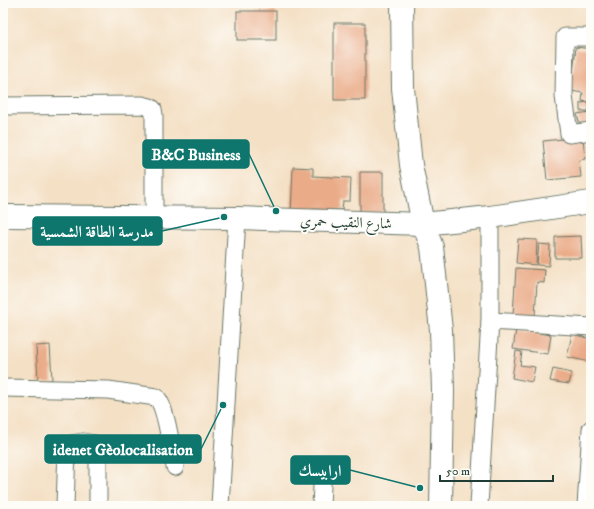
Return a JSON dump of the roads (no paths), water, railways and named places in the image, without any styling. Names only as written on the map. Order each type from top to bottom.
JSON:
[{"type":"main road","points":[[402,3],[403,88],[411,164],[423,224],[432,247],[441,330],[443,390],[441,506]]},
{"type":"main road","name":"شارع النقيب حمري","points":[[3,216],[237,218],[423,224],[490,217],[591,202]]},
{"type":"street","points":[[591,37],[565,37],[564,96],[569,134],[591,131]]},
{"type":"street","points":[[3,106],[142,105],[153,109],[155,138],[154,218]]},
{"type":"street","points":[[479,506],[490,321],[490,217]]},
{"type":"street","points":[[220,506],[237,218]]},
{"type":"street","points":[[490,321],[591,327]]},
{"type":"street","points":[[3,388],[108,390],[156,396],[160,401],[166,422],[175,467]]},
{"type":"street","points":[[586,506],[591,429]]},
{"type":"street","points":[[65,506],[67,449],[70,444],[83,442],[95,444],[98,449],[98,506]]},
{"type":"street","points":[[321,506],[323,467]]},
{"type":"place","name":"B&C Business","points":[[276,211]]},
{"type":"place","name":"مدرسة الطاقة الشمسية","points":[[224,217]]},
{"type":"place","name":"idenet Gèolocalisation","points":[[223,405]]},
{"type":"place","name":"ارابيسك","points":[[420,488]]}]
